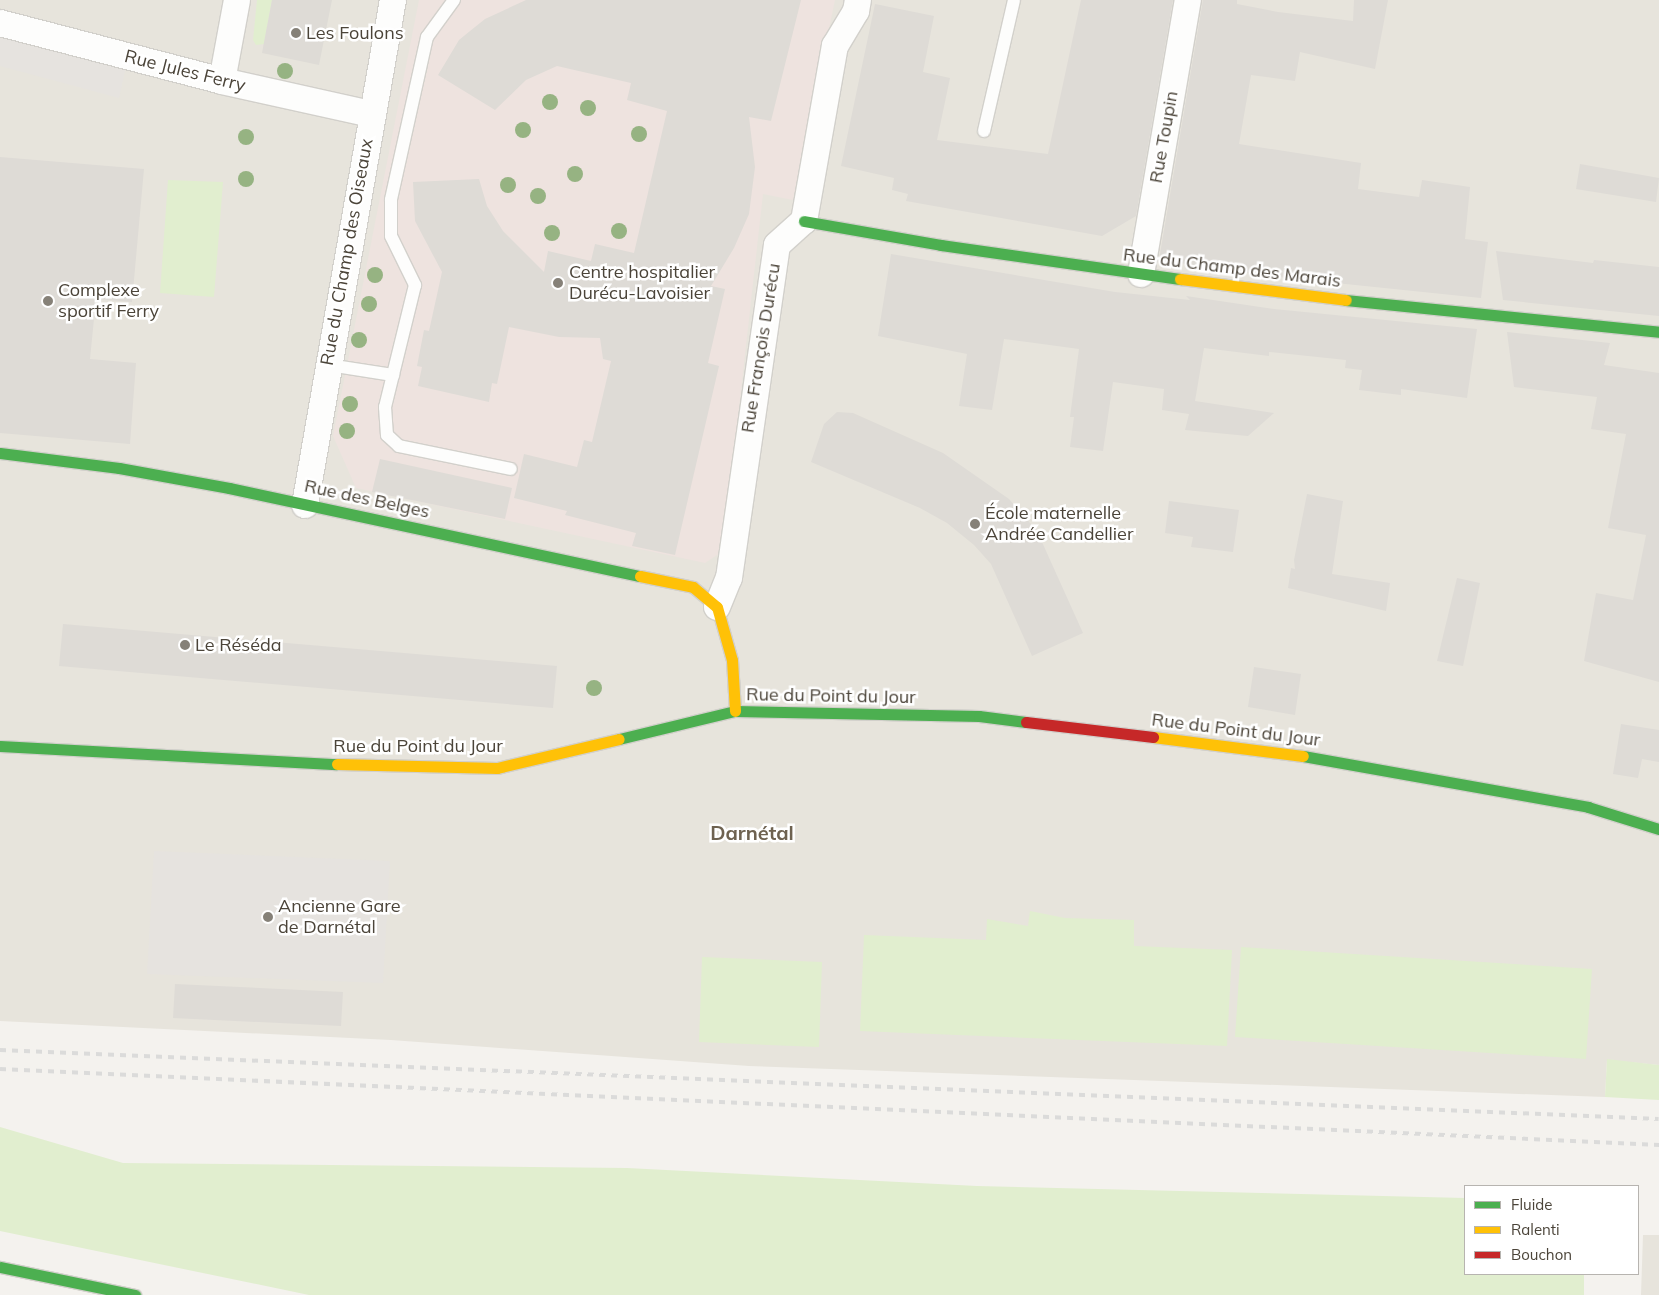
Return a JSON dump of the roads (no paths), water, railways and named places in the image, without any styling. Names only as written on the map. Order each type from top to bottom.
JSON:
[{"type":"street","points":[[222,81],[237,0]]},
{"type":"street","name":"Rue du Champ des Oiseaux","points":[[305,504],[371,114],[393,0]]},
{"type":"street","points":[[804,221],[835,46],[856,11],[858,0]]},
{"type":"street","name":"Rue Toupin","points":[[1141,274],[1188,0]]},
{"type":"street","name":"Rue Jules Ferry","points":[[0,24],[222,81],[371,114]]},
{"type":"street","name":"Rue du Champ des Marais","points":[[804,221],[1141,274],[1276,293],[1659,332]]},
{"type":"street","name":"Rue François Durécu","points":[[717,606],[729,578],[777,245],[804,221]]},
{"type":"street","name":"Rue des Belges","points":[[0,454],[119,468],[305,504],[679,582],[693,587],[717,606]]},
{"type":"street","points":[[717,606],[729,642],[735,711]]},
{"type":"street","name":"Rue du Point du Jour","points":[[0,746],[374,766],[497,768],[735,711],[979,716],[1338,760],[1588,808],[1659,829]]},
{"type":"street","points":[[0,1267],[135,1295]]},
{"type":"lane","points":[[454,0],[427,37],[391,200],[392,236],[415,285],[385,407],[387,435],[399,446],[511,469]]},
{"type":"lane","points":[[984,131],[1014,0]]},
{"type":"lane","points":[[328,365],[393,375]]},
{"type":"railway","points":[[0,1050],[1659,1119]]},
{"type":"railway","points":[[0,1069],[1659,1145]]},
{"type":"place","name":"Les Foulons","points":[[296,33]]},
{"type":"place","name":"Centre hospitalier Durécu-Lavoisier","points":[[558,283]]},
{"type":"place","name":"Complexe sportif Ferry","points":[[48,301]]},
{"type":"place","name":"École maternelle Andrée Candellier","points":[[975,524]]},
{"type":"place","name":"Le Réséda","points":[[185,645]]},
{"type":"place","name":"Ancienne Gare de Darnétal","points":[[268,917]]},
{"type":"district","name":"Darnétal","points":[[752,832]]}]
